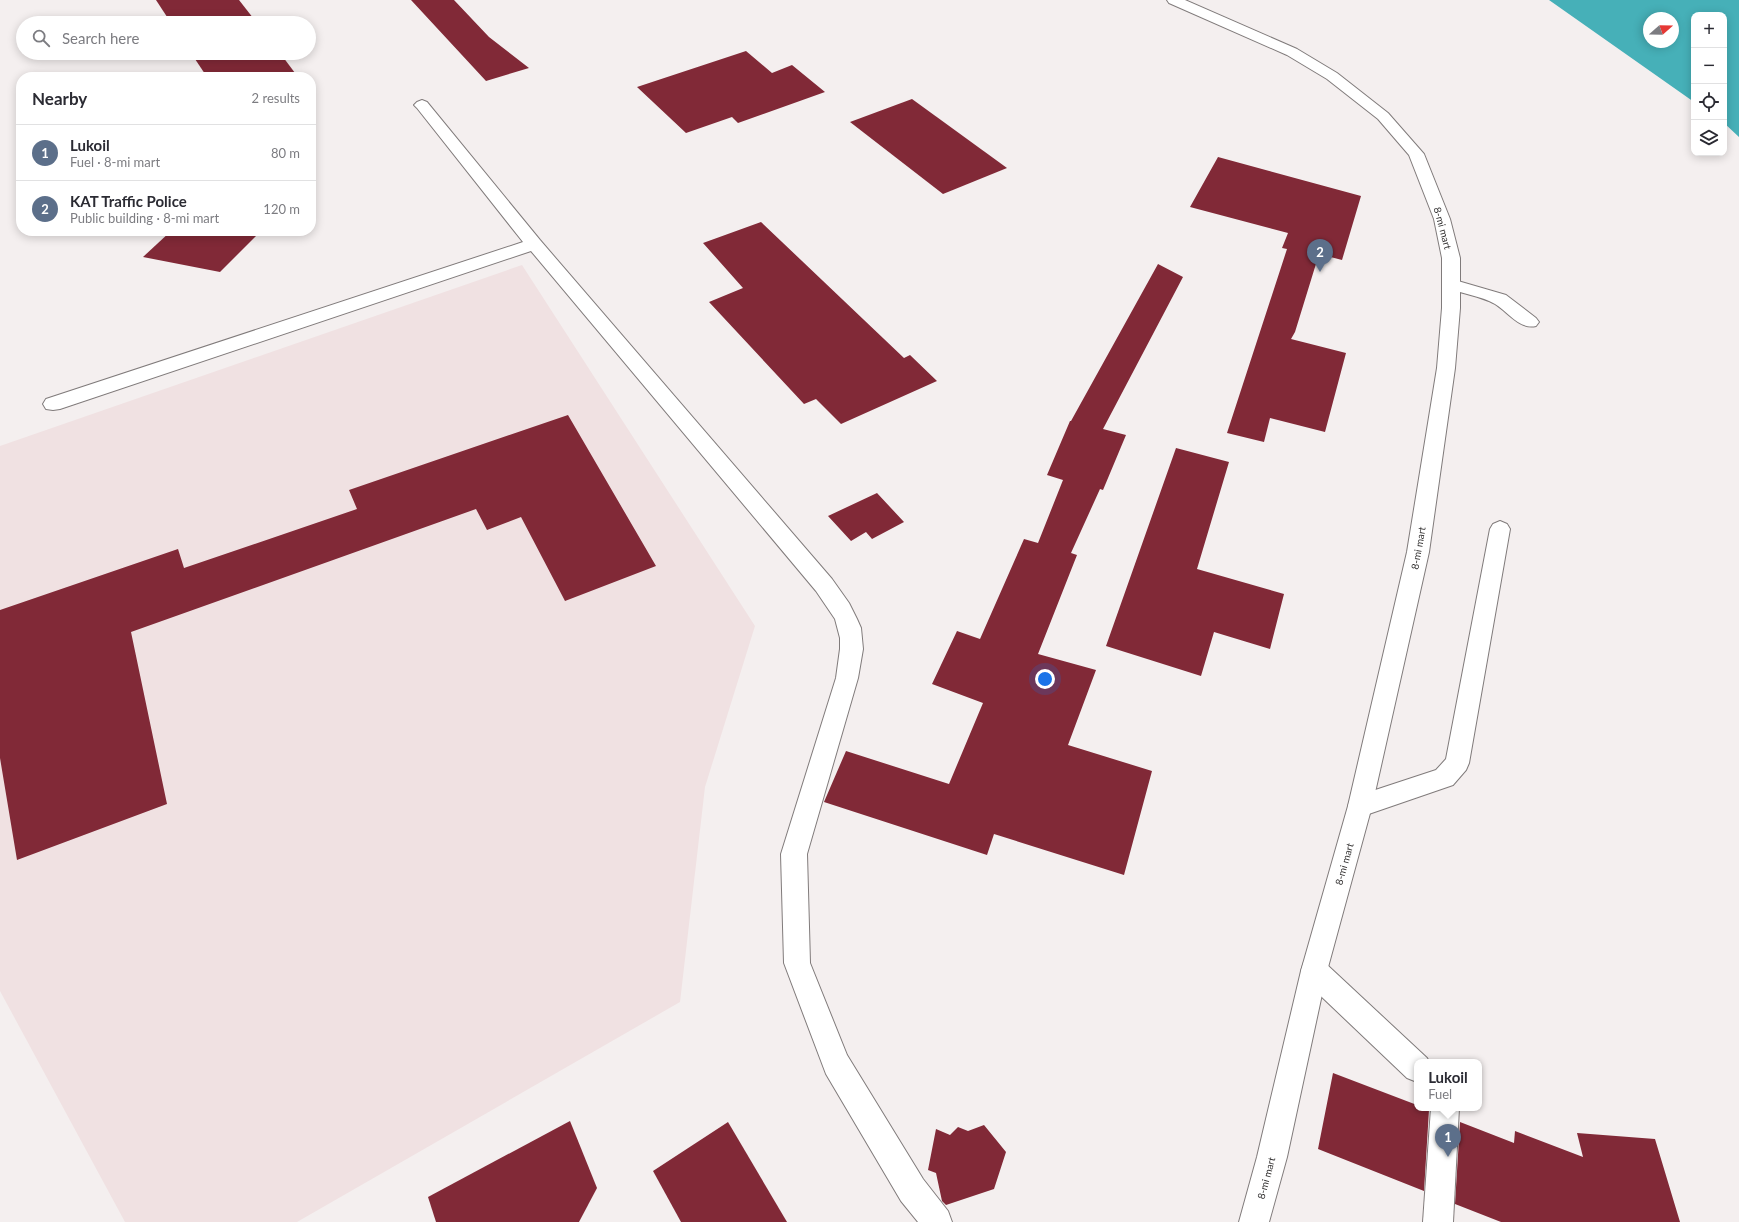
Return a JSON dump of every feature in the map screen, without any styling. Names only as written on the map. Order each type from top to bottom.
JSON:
[{"type":"street","name":"8-mi mart","points":[[1174,0],[1292,52],[1332,76],[1383,116],[1416,154],[1430,185],[1442,219],[1451,258],[1446,368],[1418,552],[1360,806],[1314,971],[1272,1157],[1254,1222]]},
{"type":"street","points":[[422,105],[534,244],[824,585],[843,611],[851,629],[852,651],[847,678],[794,854],[797,963],[836,1064],[912,1190],[937,1222]]},
{"type":"street","points":[[53,404],[534,244]]},
{"type":"street","points":[[1451,284],[1500,298],[1530,322]]},
{"type":"street","points":[[1360,806],[1444,778],[1457,763],[1500,529]]},
{"type":"street","points":[[1314,971],[1414,1065]]},
{"type":"street","points":[[1438,1222],[1445,1111]]},
{"type":"shaded area","points":[[522,265],[755,626],[705,787],[680,1002],[297,1222],[125,1222],[0,991],[0,446]]},
{"type":"water","points":[[1549,0],[1739,0],[1739,137],[1727,126],[1727,12],[1691,12],[1691,100]]},
{"type":"building","points":[[156,0],[239,0],[252,16],[166,16]]},
{"type":"building","points":[[411,0],[454,0],[489,37],[529,68],[486,81]]},
{"type":"building","points":[[746,51],[772,73],[792,65],[825,92],[738,123],[732,117],[686,133],[637,87]]},
{"type":"building","points":[[196,60],[285,60],[294,72],[204,72]]},
{"type":"building","points":[[912,99],[1007,168],[943,194],[850,122]]},
{"type":"building","points":[[1218,157],[1361,196],[1342,260],[1319,254],[1295,332],[1291,339],[1346,353],[1325,432],[1270,418],[1264,442],[1227,433],[1287,249],[1282,248],[1288,233],[1190,207]]},
{"type":"building","points":[[761,222],[904,358],[910,355],[937,381],[841,424],[816,399],[804,404],[709,302],[743,288],[703,243]]},
{"type":"building","points":[[166,236],[256,236],[220,272],[143,257]]},
{"type":"building","points":[[1158,264],[1183,277],[1103,429],[1126,435],[1103,490],[1100,489],[1071,553],[1077,555],[1038,654],[1096,670],[1068,745],[1152,771],[1124,875],[994,834],[987,855],[824,802],[846,751],[949,784],[983,703],[932,684],[957,631],[980,639],[1024,539],[1038,543],[1063,480],[1047,475],[1070,421]]},
{"type":"building","points":[[568,415],[656,566],[565,601],[521,517],[487,530],[476,509],[131,632],[167,804],[17,860],[0,758],[0,610],[178,549],[184,568],[357,509],[349,490]]},
{"type":"building","points":[[1176,448],[1229,462],[1197,569],[1284,594],[1270,649],[1214,632],[1201,676],[1106,646]]},
{"type":"building","points":[[877,493],[904,522],[872,539],[866,532],[851,541],[828,516]]},
{"type":"building","points":[[1333,1073],[1414,1104],[1414,1111],[1429,1111],[1424,1191],[1318,1149]]},
{"type":"building","points":[[570,1121],[597,1188],[579,1222],[436,1222],[428,1197]]},
{"type":"building","points":[[728,1122],[787,1222],[681,1222],[653,1171]]},
{"type":"building","points":[[1460,1122],[1514,1143],[1515,1131],[1583,1157],[1577,1133],[1655,1139],[1680,1222],[1501,1222],[1455,1204]]},
{"type":"building","points":[[984,1125],[1006,1152],[994,1189],[946,1205],[942,1201],[936,1173],[928,1170],[936,1129],[950,1135],[958,1127],[968,1131]]},
{"type":"place","name":"KAT Traffic Police","points":[[1320,272]]},
{"type":"place","name":"Lukoil","points":[[1448,1157]]}]
